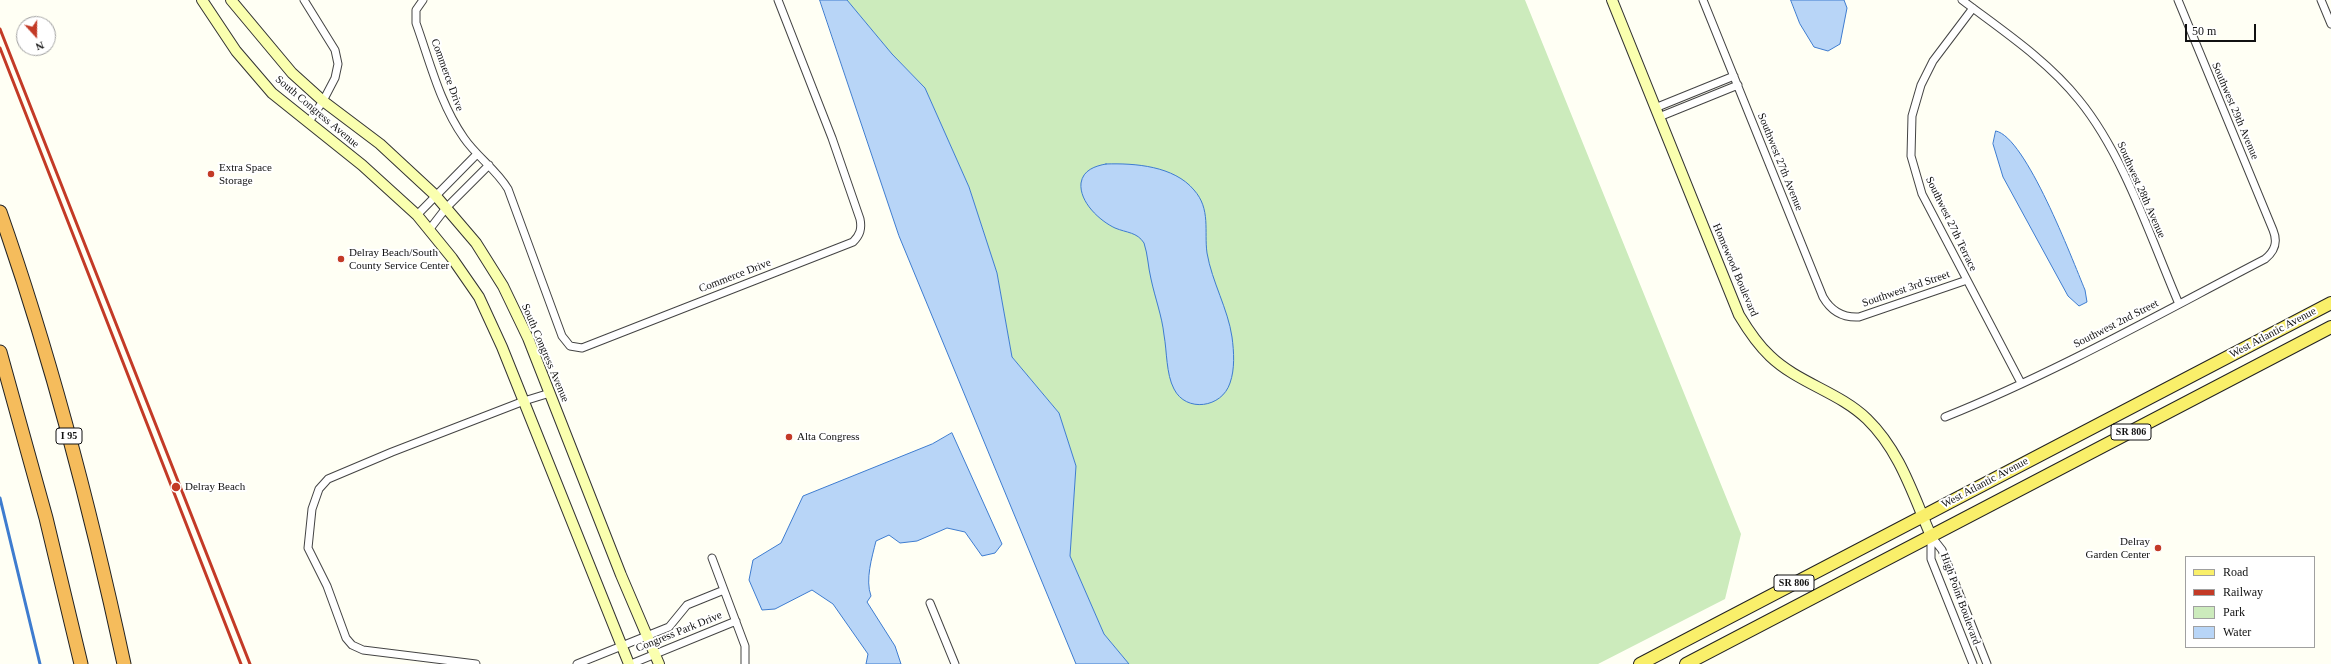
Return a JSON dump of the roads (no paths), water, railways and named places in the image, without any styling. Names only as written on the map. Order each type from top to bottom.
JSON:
[{"type":"highway","name":"I 95","points":[[0,212],[66,423],[101,559],[124,664]]},
{"type":"highway","points":[[0,352],[46,518],[81,664]]},
{"type":"main road","name":"South Congress Avenue","points":[[202,0],[236,51],[272,93],[362,165],[417,215],[479,297],[524,400],[630,664]]},
{"type":"main road","name":"South Congress Avenue","points":[[231,0],[292,72],[324,101],[380,144],[435,195],[476,243],[502,286],[528,338],[659,664]]},
{"type":"main road","name":"Homewood Boulevard","points":[[1612,0],[1739,315],[1748,330],[1770,357],[1788,370],[1837,397],[1867,419],[1894,453],[1905,473],[1931,536]]},
{"type":"main road","name":"West Atlantic Avenue","points":[[1640,664],[2331,303]]},
{"type":"main road","name":"West Atlantic Avenue","points":[[1686,664],[2331,327]]},
{"type":"main road","points":[[2193,375],[2202,395]]},
{"type":"street","points":[[304,0],[338,57],[338,72],[324,101],[308,123]]},
{"type":"street","name":"Commerce Drive","points":[[423,0],[416,10],[416,23],[447,113],[476,154],[489,165],[508,189],[562,336],[565,342],[576,348],[582,348],[853,242],[860,232],[860,219],[832,138],[778,0]]},
{"type":"street","name":"Southwest 27th Avenue","points":[[1703,0],[1823,297],[1837,313],[1851,317]]},
{"type":"street","name":"Southwest 28th Avenue","points":[[1962,0],[2048,66],[2091,116],[2118,161],[2179,304]]},
{"type":"street","name":"Southwest 29th Avenue","points":[[2178,0],[2273,230]]},
{"type":"street","points":[[2321,0],[2331,24]]},
{"type":"street","name":"Southwest 27th Terrace","points":[[1973,8],[1926,73],[1914,104],[1910,130],[1911,156],[1922,194],[2021,383]]},
{"type":"street","points":[[1657,112],[1734,76]]},
{"type":"street","points":[[1657,112],[1738,85]]},
{"type":"street","points":[[417,215],[476,154]]},
{"type":"street","points":[[429,230],[446,208],[489,165]]},
{"type":"street","name":"Southwest 2nd Street","points":[[1944,417],[1985,401],[2179,304],[2270,255],[2276,243],[2273,230]]},
{"type":"street","name":"Southwest 3rd Street","points":[[1851,317],[1859,317],[1967,280]]},
{"type":"street","points":[[476,664],[363,650],[352,645],[346,638],[327,586],[308,548],[312,509],[319,489],[328,480],[435,434],[524,400],[550,393]]},
{"type":"street","name":"High Point Boulevard","points":[[1931,536],[1931,559],[1973,664]]},
{"type":"street","name":"High Point Boulevard","points":[[1931,536],[1942,550],[1987,664]]},
{"type":"street","name":"Congress Park Drive","points":[[712,558],[746,646],[745,664]]},
{"type":"street","name":"Congress Park Drive","points":[[577,664],[669,627],[687,606],[724,590]]},
{"type":"street","points":[[930,603],[955,664]]},
{"type":"street","name":"Congress Park Drive","points":[[630,664],[736,621]]},
{"type":"water","points":[[820,0],[847,0],[892,54],[925,88],[969,187],[997,273],[1012,357],[1059,413],[1076,466],[1070,556],[1104,634],[1129,664],[1076,664],[899,236]]},
{"type":"water","points":[[1791,0],[1844,0],[1847,8],[1840,44],[1828,51],[1814,47],[1800,24]]},
{"type":"water","points":[[1996,131],[2008,138],[2021,154],[2034,176],[2070,253],[2085,290],[2087,302],[2079,306],[2068,296],[2003,177],[1993,144]]},
{"type":"water","points":[[1106,164],[1141,165],[1165,171],[1186,182],[1194,190],[1203,205],[1206,220],[1206,245],[1209,264],[1230,327],[1234,354],[1233,372],[1230,383],[1220,398],[1212,402],[1195,404],[1187,402],[1180,397],[1171,383],[1162,321],[1151,279],[1144,243],[1135,235],[1115,228],[1103,221],[1087,204],[1083,197],[1081,183],[1084,175],[1094,167]]},
{"type":"water","points":[[952,433],[1002,544],[995,553],[982,556],[965,532],[947,528],[917,541],[900,543],[889,535],[876,541],[869,576],[869,590],[871,596],[867,602],[895,646],[901,664],[866,664],[868,654],[833,604],[812,590],[775,609],[762,610],[749,580],[753,560],[781,543],[803,496],[932,444]]},
{"type":"waterway","points":[[0,498],[40,664]]},
{"type":"railway","points":[[0,29],[250,664]]},
{"type":"railway","points":[[0,48],[241,664]]},
{"type":"place","name":"Extra Space Storage","points":[[211,174]]},
{"type":"place","name":"Delray Beach/South County Service Center","points":[[341,259]]},
{"type":"place","name":"Alta Congress","points":[[789,437]]},
{"type":"place","name":"Delray Beach","points":[[176,487]]},
{"type":"place","name":"Delray Garden Center","points":[[2158,548]]}]
